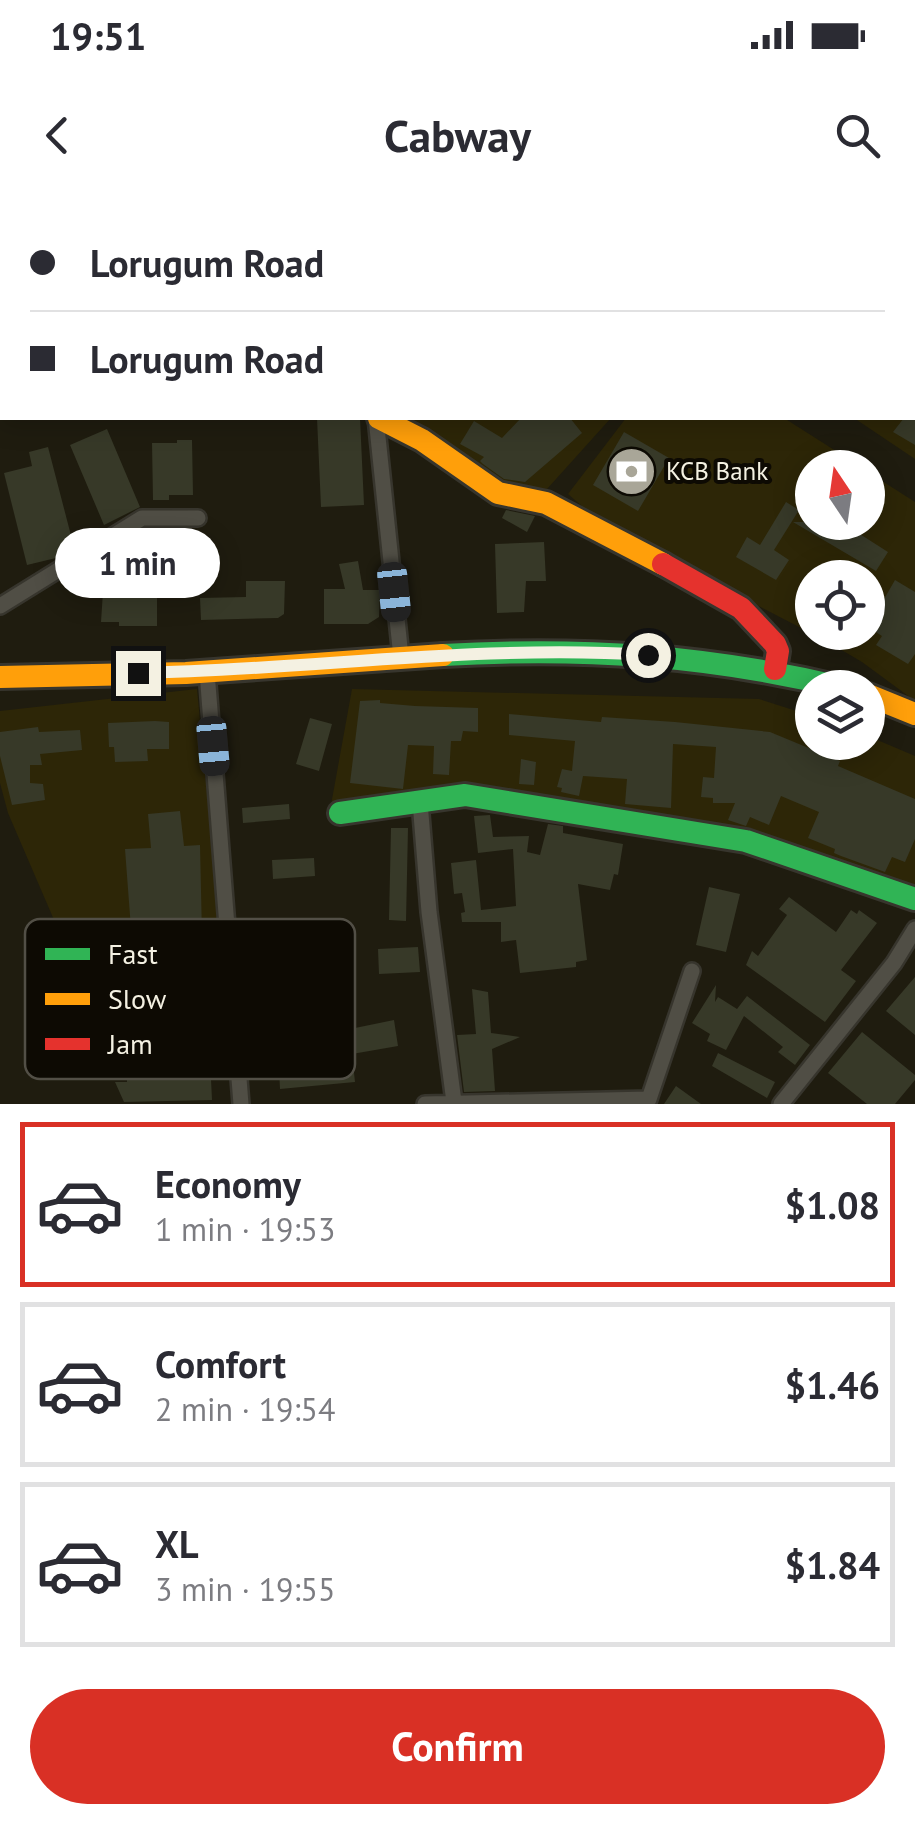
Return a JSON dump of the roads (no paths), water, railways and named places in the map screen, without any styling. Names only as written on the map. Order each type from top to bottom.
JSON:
[{"type":"street","points":[[378,420],[401,657]]},
{"type":"street","points":[[382,420],[422,440],[498,493],[546,503],[717,592],[741,608],[775,644],[776,669]]},
{"type":"street","points":[[0,606],[142,518],[198,518]]},
{"type":"street","points":[[0,677],[207,672],[401,657],[617,653],[776,669],[795,674]]},
{"type":"street","points":[[207,672],[226,919]]},
{"type":"street","points":[[885,702],[915,714]]},
{"type":"street","points":[[340,813],[465,795],[746,841],[915,899]]},
{"type":"street","points":[[420,802],[429,912],[454,1102]]},
{"type":"street","points":[[781,1104],[894,963],[915,929]]},
{"type":"street","points":[[425,1104],[649,1099],[692,971]]},
{"type":"street","points":[[239,1079],[241,1104]]},
{"type":"place","name":"KCB Bank","points":[[631,471]]}]
